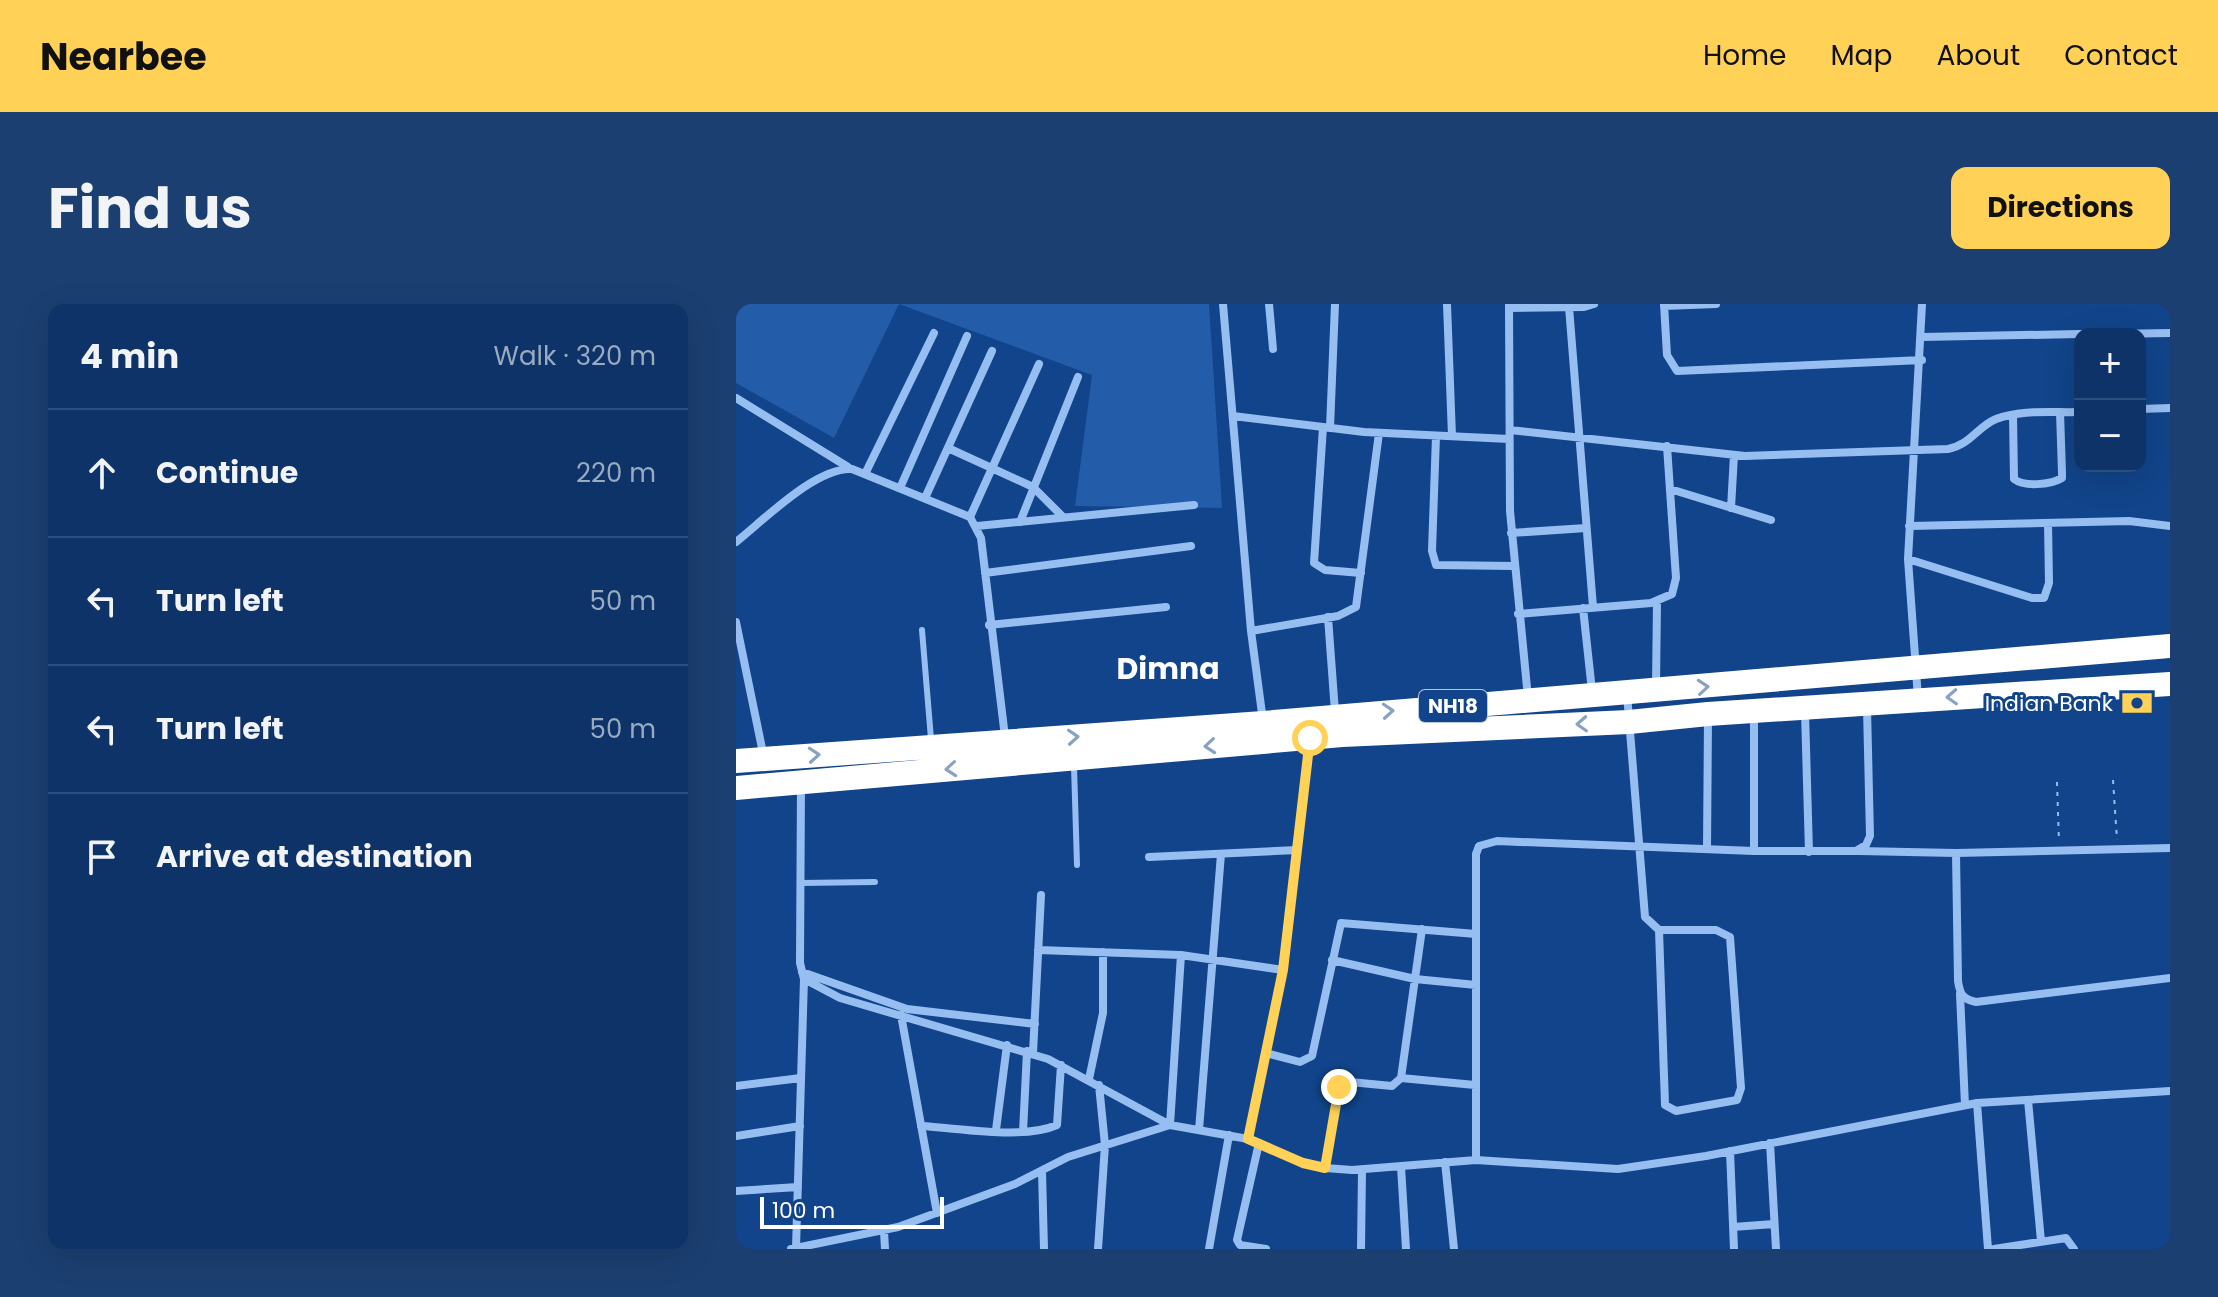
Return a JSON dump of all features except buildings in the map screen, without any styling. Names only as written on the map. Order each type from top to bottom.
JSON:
[{"type":"highway","name":"NH18","points":[[736,788],[1073,758],[1264,732],[1335,716],[2170,646]]},
{"type":"highway","name":"NH18","points":[[736,761],[1005,742],[1264,732],[1310,738],[1629,722],[1918,699],[2170,684]]},
{"type":"street","points":[[1223,304],[1251,631],[1264,732]]},
{"type":"street","points":[[1269,304],[1273,349]]},
{"type":"street","points":[[1335,304],[1314,563],[1325,570],[1361,573]]},
{"type":"street","points":[[1447,304],[1452,436]]},
{"type":"street","points":[[1528,701],[1511,533],[1509,306],[1569,307],[1594,304]]},
{"type":"street","points":[[1716,304],[1664,305],[1667,355],[1677,371],[1922,360]]},
{"type":"street","points":[[1918,699],[1908,559],[1922,360],[1922,304]]},
{"type":"street","points":[[1569,307],[1586,528],[1593,695]]},
{"type":"street","points":[[2146,333],[2170,332]]},
{"type":"street","points":[[865,474],[934,333]]},
{"type":"street","points":[[1922,337],[2074,334]]},
{"type":"street","points":[[900,488],[967,336]]},
{"type":"street","points":[[925,498],[992,351]]},
{"type":"street","points":[[970,517],[1039,364]]},
{"type":"street","points":[[1020,522],[1078,377]]},
{"type":"street","points":[[736,398],[852,469],[970,517],[977,526],[985,573],[1005,742]]},
{"type":"street","points":[[2146,409],[2170,408]]},
{"type":"street","points":[[2013,415],[2014,479],[2023,484],[2052,483],[2062,478],[2060,412]]},
{"type":"street","points":[[1233,416],[1379,433],[1578,436],[1734,455],[1958,447],[1990,422],[2013,415],[2074,412]]},
{"type":"street","points":[[1251,631],[1328,617],[1356,607],[1379,433]]},
{"type":"street","points":[[1436,436],[1432,551],[1436,565],[1442,568],[1513,566]]},
{"type":"street","points":[[1518,614],[1657,601],[1672,594],[1676,586],[1667,446]]},
{"type":"street","points":[[948,448],[1033,487],[1063,517]]},
{"type":"street","points":[[1731,508],[1734,455]]},
{"type":"street","points":[[736,542],[815,480],[839,468],[852,469]]},
{"type":"street","points":[[1670,489],[1771,520]]},
{"type":"street","points":[[977,526],[1194,505]]},
{"type":"street","points":[[1909,526],[2129,521],[2170,526]]},
{"type":"street","points":[[1908,559],[2032,598],[2044,598],[2049,583],[2048,523]]},
{"type":"street","points":[[1511,533],[1586,528]]},
{"type":"street","points":[[985,573],[1191,546]]},
{"type":"street","points":[[1656,691],[1657,601]]},
{"type":"street","points":[[989,625],[1166,607]]},
{"type":"street","points":[[1328,617],[1335,716]]},
{"type":"street","points":[[736,622],[765,759]]},
{"type":"street","points":[[1627,693],[1645,917],[1659,930],[1716,930],[1725,931],[1730,937],[1741,1088],[1737,1100],[1676,1111],[1665,1105],[1659,930]]},
{"type":"street","points":[[1856,851],[1866,845],[1870,836],[1866,703]]},
{"type":"street","points":[[1805,707],[1809,852]]},
{"type":"street","points":[[1754,712],[1754,851]]},
{"type":"street","points":[[1707,849],[1708,714]]},
{"type":"street","points":[[1248,1139],[1283,970],[1310,738]]},
{"type":"street","points":[[801,783],[803,976],[794,1249],[884,1231],[1042,1171],[1068,1157],[1170,1125]]},
{"type":"street","points":[[1476,1160],[1476,854],[1479,846],[1497,841],[1638,844],[1754,851],[1956,853],[2170,848]]},
{"type":"street","points":[[1149,857],[1297,850]]},
{"type":"street","points":[[1956,853],[1965,1105]]},
{"type":"street","points":[[1199,1130],[1221,854]]},
{"type":"street","points":[[1023,1132],[1035,1024],[1041,895]]},
{"type":"street","points":[[1266,1053],[1300,1062],[1312,1056],[1341,923],[1476,934]]},
{"type":"street","points":[[1325,1168],[1339,1087],[1350,1082],[1392,1086],[1401,1078],[1422,929]]},
{"type":"street","points":[[1038,950],[1181,955],[1283,970]]},
{"type":"street","points":[[1089,1079],[1103,1013],[1103,952]]},
{"type":"street","points":[[1170,1125],[1181,955]]},
{"type":"street","points":[[1332,960],[1415,979],[1476,985]]},
{"type":"street","points":[[803,976],[830,994],[1030,1052],[1089,1079],[1170,1125],[1248,1139],[1303,1163],[1325,1168],[1362,1170],[1476,1160],[1618,1169],[1730,1151],[1977,1103],[2170,1091]]},
{"type":"street","points":[[803,976],[907,1009],[1035,1024]]},
{"type":"street","points":[[1960,994],[1966,1000],[1976,1002],[2170,978]]},
{"type":"street","points":[[901,1015],[937,1213]]},
{"type":"street","points":[[996,1130],[1007,1045]]},
{"type":"street","points":[[921,1126],[1023,1132],[1057,1125],[1061,1065]]},
{"type":"street","points":[[736,1086],[801,1078]]},
{"type":"street","points":[[1401,1078],[1475,1085]]},
{"type":"street","points":[[1098,1249],[1105,1145],[1099,1085]]},
{"type":"street","points":[[2028,1100],[2041,1241]]},
{"type":"street","points":[[1977,1103],[1991,1249],[2066,1238],[2074,1249]]},
{"type":"street","points":[[736,1136],[800,1126]]},
{"type":"street","points":[[1209,1249],[1229,1135]]},
{"type":"street","points":[[1259,1143],[1237,1240],[1240,1245],[1266,1249]]},
{"type":"street","points":[[1770,1143],[1776,1249]]},
{"type":"street","points":[[1730,1151],[1734,1249]]},
{"type":"street","points":[[1445,1162],[1454,1249]]},
{"type":"street","points":[[1401,1166],[1406,1249]]},
{"type":"street","points":[[1361,1249],[1362,1170]]},
{"type":"street","points":[[1042,1171],[1044,1249]]},
{"type":"street","points":[[736,1191],[798,1187]]},
{"type":"street","points":[[1733,1227],[1774,1224]]},
{"type":"street","points":[[884,1231],[885,1249]]},
{"type":"lane","points":[[922,630],[931,747]]},
{"type":"lane","points":[[1073,758],[1077,865]]},
{"type":"lane","points":[[800,883],[875,882]]},
{"type":"path","points":[[2113,780],[2118,849]]},
{"type":"path","points":[[2057,782],[2059,843]]},
{"type":"shaded area","points":[[736,304],[899,304],[834,438],[736,383]]},
{"type":"shaded area","points":[[899,304],[1209,304],[1222,508],[1075,506],[1092,375]]},
{"type":"place","name":"Indian Bank","points":[[2137,703]]},
{"type":"district","name":"Dimna","points":[[1168,668]]},
{"type":"route","points":[[1310,738],[1283,970],[1248,1139],[1303,1163],[1325,1168],[1339,1087]]}]
